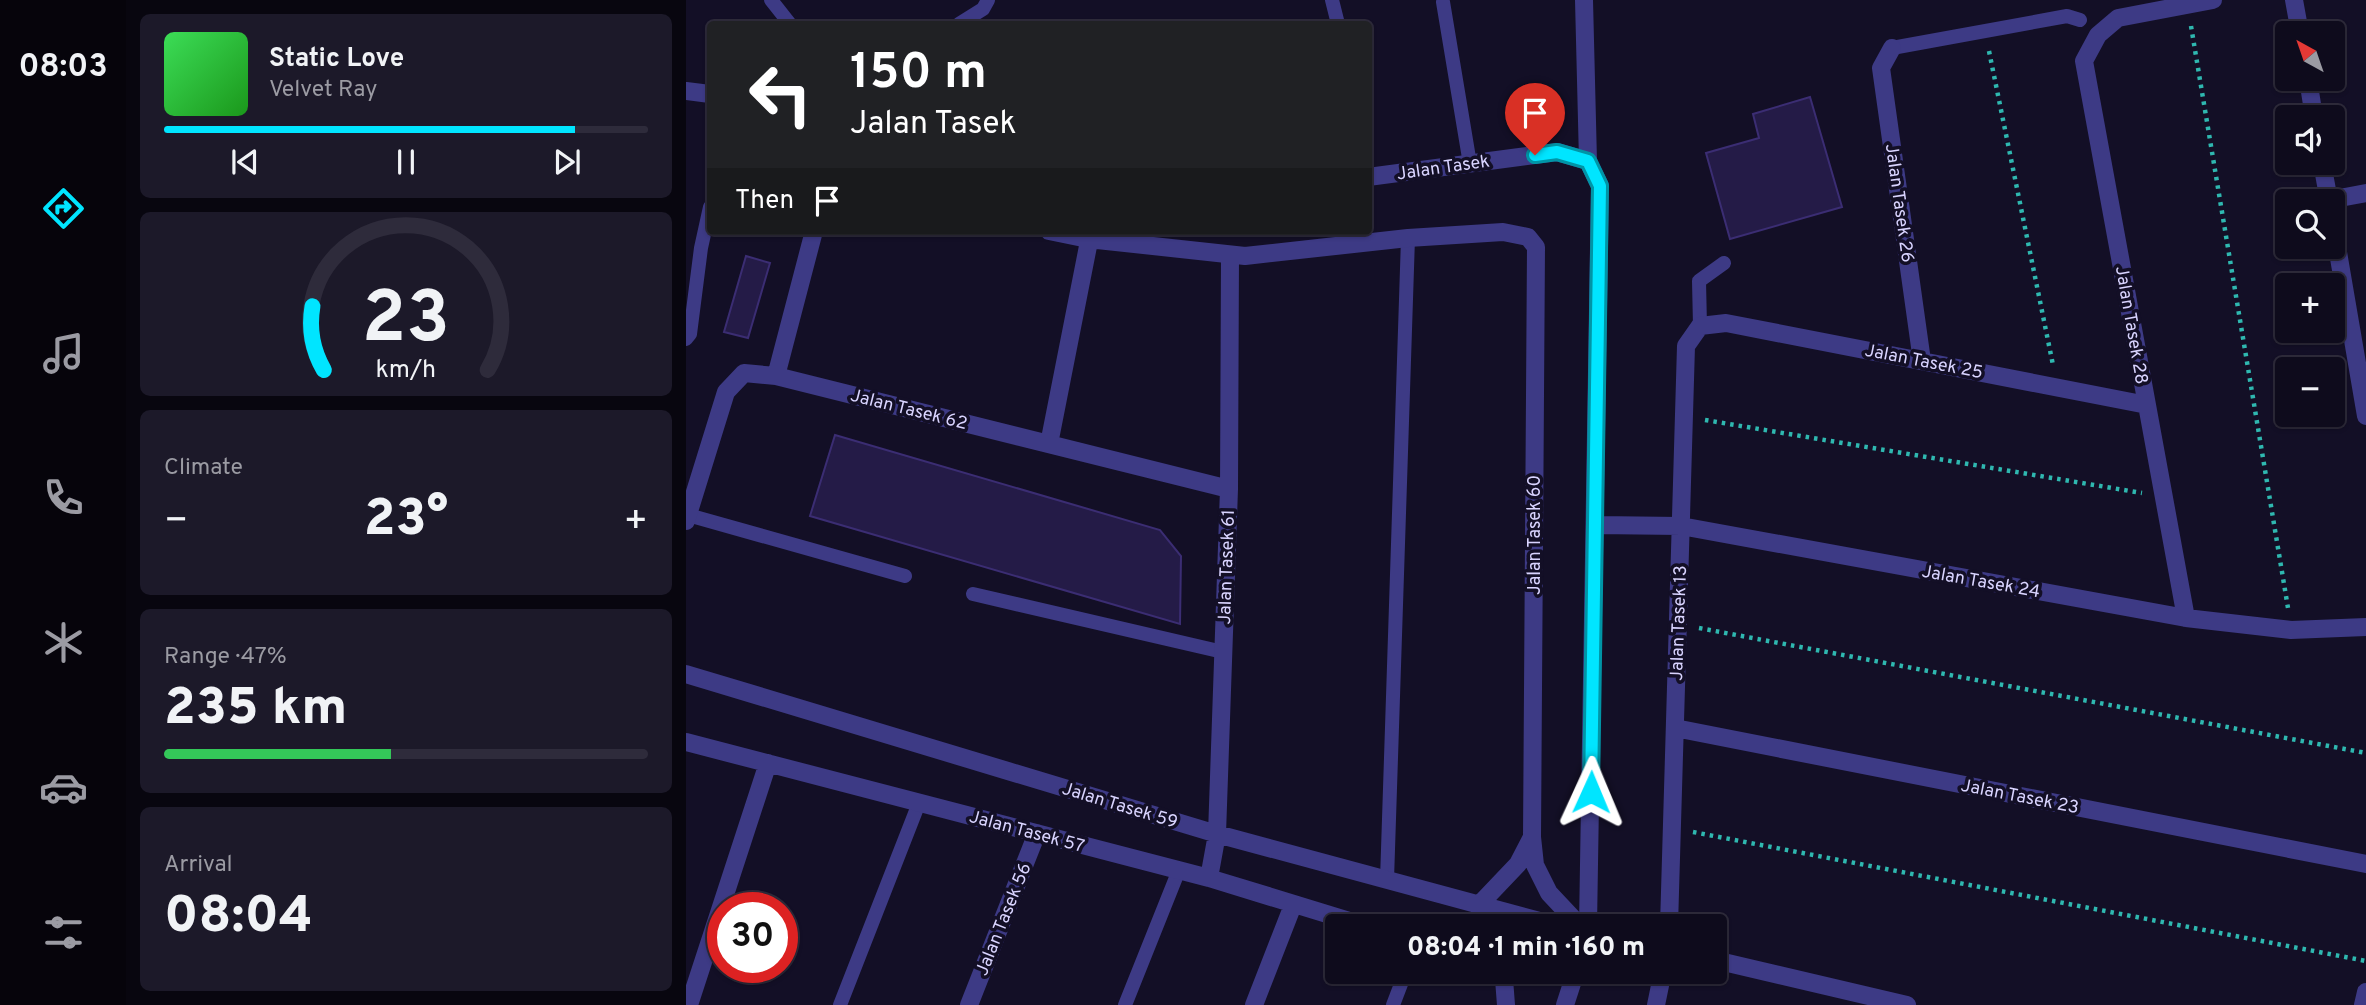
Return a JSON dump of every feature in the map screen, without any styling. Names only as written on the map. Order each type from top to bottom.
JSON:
[{"type":"street","points":[[1584,0],[1588,161],[1600,186],[1588,914]]},
{"type":"street","points":[[2187,5],[2213,0]]},
{"type":"street","points":[[2294,0],[2298,21]]},
{"type":"street","name":"Jalan Tasek 28","points":[[2186,618],[2084,61],[2098,35],[2118,18],[2187,5]]},
{"type":"street","name":"Jalan Tasek 26","points":[[1892,48],[1881,68],[1922,361]]},
{"type":"street","points":[[686,91],[707,94]]},
{"type":"street","name":"Jalan Tasek","points":[[1372,176],[1557,152],[1588,161]]},
{"type":"street","points":[[2345,198],[2366,193]]},
{"type":"street","name":"Jalan Tasek 60","points":[[1408,238],[1503,232],[1528,237],[1536,247],[1532,836],[1535,865],[1549,893],[1569,914]]},
{"type":"street","points":[[776,376],[813,235]]},
{"type":"street","points":[[1049,444],[1090,235]]},
{"type":"street","points":[[1103,235],[1245,257],[1408,238]]},
{"type":"street","name":"Jalan Tasek 61","points":[[1209,878],[1217,834],[1229,489],[1230,255]]},
{"type":"street","points":[[2339,259],[2366,412]]},
{"type":"street","name":"Jalan Tasek 25","points":[[1700,326],[1726,323],[2147,405]]},
{"type":"street","name":"Jalan Tasek 13","points":[[1669,914],[1686,346],[1700,326]]},
{"type":"street","name":"Jalan Tasek 62","points":[[687,518],[726,392],[744,373],[776,376],[1229,489]]},
{"type":"street","name":"Jalan Tasek 24","points":[[1596,525],[1681,526],[2186,618],[2291,630],[2366,626]]},
{"type":"street","name":"Jalan Tasek 59","points":[[686,674],[1217,834],[1513,914]]},
{"type":"street","name":"Jalan Tasek 23","points":[[1675,728],[2366,864]]},
{"type":"street","name":"Jalan Tasek 57","points":[[686,742],[1209,878],[1325,914]]},
{"type":"street","points":[[689,1005],[768,763]]},
{"type":"street","name":"Jalan Tasek 56","points":[[969,1005],[1037,833]]},
{"type":"street","points":[[1479,905],[1518,864],[1532,836]]},
{"type":"street","points":[[1254,1005],[1293,905]]},
{"type":"street","points":[[1727,963],[1907,1005]]},
{"type":"street","points":[[1504,984],[1506,1005]]},
{"type":"street","points":[[1565,1005],[1572,984]]},
{"type":"street","points":[[1656,1005],[1660,984]]},
{"type":"street","points":[[2363,1005],[2366,992]]},
{"type":"lane","points":[[771,0],[788,21]]},
{"type":"lane","points":[[1332,0],[1337,21]]},
{"type":"lane","points":[[1443,2],[1470,164]]},
{"type":"lane","points":[[963,21],[984,3],[989,21]]},
{"type":"lane","points":[[1892,48],[2067,16],[2080,20]]},
{"type":"lane","points":[[686,339],[690,334],[707,221]]},
{"type":"lane","points":[[1387,880],[1408,238]]},
{"type":"lane","points":[[686,248],[701,248]]},
{"type":"lane","points":[[1700,326],[1699,281],[1724,264]]},
{"type":"lane","points":[[687,518],[905,576]]},
{"type":"lane","points":[[973,594],[1223,652]]},
{"type":"lane","points":[[840,1005],[919,803]]},
{"type":"lane","points":[[1125,1005],[1179,870]]},
{"type":"lane","points":[[1393,1005],[1401,984]]},
{"type":"path","points":[[2187,5],[2291,630]]},
{"type":"path","points":[[1985,29],[2057,387]]},
{"type":"path","points":[[1684,416],[2164,496]]},
{"type":"path","points":[[1677,624],[2366,753]]},
{"type":"path","points":[[1672,828],[2366,961]]},
{"type":"building","points":[[1810,97],[1842,207],[1730,239],[1706,153],[1759,138],[1753,114]]},
{"type":"building","points":[[746,256],[770,263],[748,338],[724,332]]},
{"type":"building","points":[[835,435],[1160,530],[1181,556],[1180,624],[810,516]]},
{"type":"route","points":[[1535,155],[1557,152],[1588,161],[1600,186],[1591,792]]}]
